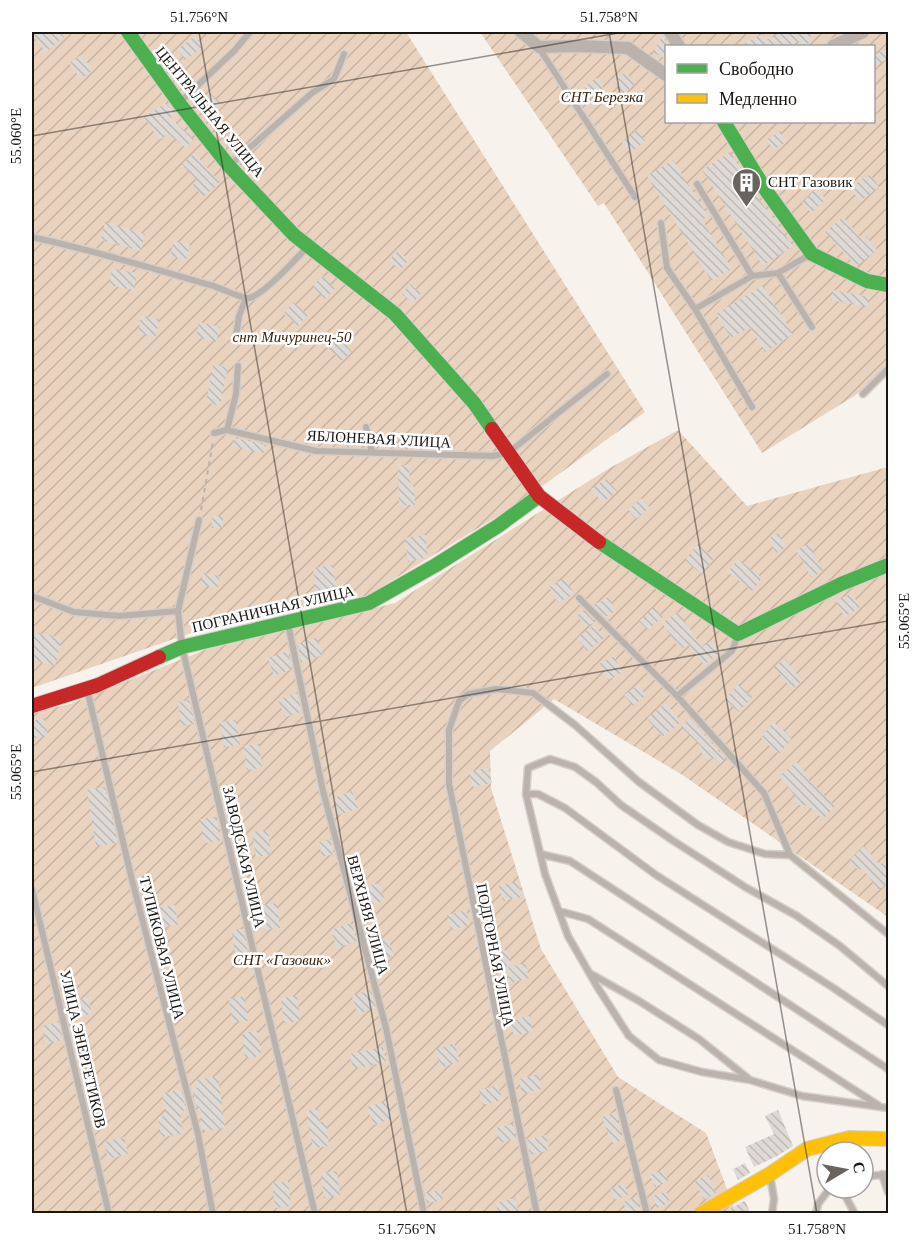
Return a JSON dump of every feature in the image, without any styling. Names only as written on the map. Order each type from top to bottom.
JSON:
[{"type":"street","name":"ЦЕНТРАЛЬНАЯ УЛИЦА","points":[[128,32],[178,103],[229,166],[294,235],[395,314],[474,403],[538,496],[609,550],[738,634]]},
{"type":"street","points":[[521,32],[539,47],[628,48],[665,74]]},
{"type":"street","points":[[670,32],[678,45]]},
{"type":"street","points":[[835,45],[863,32]]},
{"type":"street","points":[[725,123],[765,189],[812,254],[867,281],[888,285]]},
{"type":"street","name":"ПОГРАНИЧНАЯ УЛИЦА","points":[[32,706],[87,689],[182,647],[369,603],[445,560],[498,526],[538,496]]},
{"type":"street","points":[[738,634],[841,584],[888,565]]},
{"type":"street","points":[[700,1214],[770,1174],[807,1149],[849,1138],[886,1138]]},
{"type":"lane","points":[[178,103],[234,51],[250,32]]},
{"type":"lane","points":[[539,47],[635,197]]},
{"type":"lane","points":[[229,166],[312,93],[334,80],[344,54]]},
{"type":"lane","points":[[697,184],[752,276]]},
{"type":"lane","points":[[661,222],[667,268],[695,309],[752,407]]},
{"type":"lane","points":[[32,237],[73,246],[214,286],[246,298],[252,297],[271,283],[309,246]]},
{"type":"lane","points":[[695,309],[752,276],[778,273],[812,254]]},
{"type":"lane","points":[[778,273],[812,327]]},
{"type":"lane","points":[[236,336],[239,316],[246,298]]},
{"type":"lane","points":[[227,430],[236,394],[238,366]]},
{"type":"lane","points":[[863,394],[888,369]]},
{"type":"lane","points":[[508,453],[607,374]]},
{"type":"lane","points":[[366,427],[372,452]]},
{"type":"lane","name":"ЯБЛОНЕВАЯ УЛИЦА","points":[[214,433],[227,430],[316,451],[493,456],[508,453]]},
{"type":"lane","name":"ЗАВОДСКАЯ УЛИЦА","points":[[199,520],[178,611],[182,647],[315,1214]]},
{"type":"lane","points":[[32,596],[74,612],[118,616],[178,611]]},
{"type":"lane","points":[[579,598],[677,696],[764,793],[790,855],[888,934]]},
{"type":"lane","name":"ВЕРХНЯЯ УЛИЦА","points":[[288,622],[324,791],[386,1028],[424,1214]]},
{"type":"lane","points":[[677,696],[732,651],[738,634]]},
{"type":"lane","name":"ТУПИКОВАЯ УЛИЦА","points":[[87,689],[132,880],[198,1134],[213,1214]]},
{"type":"lane","name":"ПОДГОРНАЯ УЛИЦА","points":[[537,1214],[449,784],[449,730],[459,701],[468,694],[497,689],[533,693],[575,725],[639,782],[698,825],[728,842],[765,854],[790,855]]},
{"type":"lane","points":[[885,1108],[802,1096],[750,1080],[702,1072],[659,1060],[629,1036],[568,936],[540,854],[526,794],[528,768],[550,759],[575,767],[596,782],[621,805],[736,881],[797,916],[840,946],[888,986]]},
{"type":"lane","points":[[526,794],[538,794],[565,808],[656,875],[888,1025]]},
{"type":"lane","points":[[540,854],[570,861],[888,1069]]},
{"type":"lane","name":"УЛИЦА ЭНЕРГЕТИКОВ","points":[[32,889],[109,1214]]},
{"type":"lane","points":[[559,911],[588,919],[885,1108]]},
{"type":"lane","points":[[589,973],[699,1039],[750,1080]]},
{"type":"lane","points":[[616,1090],[647,1214]]},
{"type":"lane","points":[[770,1174],[774,1199],[772,1214]]},
{"type":"lane","points":[[885,1174],[888,1192]]},
{"type":"lane","points":[[816,1214],[821,1200]]},
{"type":"lane","points":[[847,1200],[855,1214]]},
{"type":"path","points":[[199,520],[214,433]]},
{"type":"green space","name":"снт Мичуринец-50","points":[[32,32],[406,32],[645,412],[516,505],[366,596],[223,622],[32,688]]},
{"type":"green space","name":"СНТ Березка","points":[[480,32],[888,32],[888,375],[762,453],[604,203],[598,206]]},
{"type":"green space","name":"СНТ «Газовик»","points":[[678,430],[747,506],[888,467],[888,917],[681,774],[554,699],[490,751],[491,788],[541,949],[618,1077],[706,1133],[736,1213],[32,1214],[32,713],[70,704],[207,649],[395,603],[608,469]]},
{"type":"building","points":[[32,32],[60,32],[64,37],[46,52]]},
{"type":"building","points":[[783,32],[818,32],[810,36],[812,41],[804,45],[799,41],[790,45],[741,45],[763,34],[766,40]]},
{"type":"building","points":[[663,35],[666,42],[665,58],[653,52]]},
{"type":"building","points":[[195,36],[203,47],[185,60],[177,49]]},
{"type":"building","points":[[888,47],[888,58],[875,67],[875,55]]},
{"type":"building","points":[[81,55],[93,70],[81,79],[69,63]]},
{"type":"building","points":[[626,72],[635,84],[623,94],[614,82]]},
{"type":"building","points":[[597,78],[605,90],[593,98],[585,86]]},
{"type":"building","points":[[210,93],[220,102],[212,112],[201,103]]},
{"type":"building","points":[[166,103],[175,115],[170,118],[194,139],[186,148],[169,134],[159,140],[144,117]]},
{"type":"building","points":[[637,130],[645,141],[630,153],[622,142]]},
{"type":"building","points":[[780,131],[786,142],[773,150],[767,139]]},
{"type":"building","name":"СНТ Газовик","points":[[730,152],[756,195],[793,246],[763,266],[702,170]]},
{"type":"building","points":[[194,153],[220,182],[203,197],[193,185],[197,181],[182,164]]},
{"type":"building","points":[[673,160],[708,216],[702,220],[732,269],[711,281],[647,176]]},
{"type":"building","points":[[870,174],[879,187],[860,201],[850,188]]},
{"type":"building","points":[[816,189],[826,199],[811,213],[802,203]]},
{"type":"building","points":[[843,217],[862,239],[866,236],[877,250],[858,265],[851,261],[825,232]]},
{"type":"building","points":[[105,222],[145,234],[141,251],[101,240]]},
{"type":"building","points":[[174,241],[190,245],[186,260],[170,256]]},
{"type":"building","points":[[398,251],[409,260],[400,270],[389,260]]},
{"type":"building","points":[[112,269],[137,273],[134,290],[109,285]]},
{"type":"building","points":[[323,276],[335,289],[325,299],[312,286]]},
{"type":"building","points":[[410,284],[421,293],[413,303],[402,294]]},
{"type":"building","points":[[763,285],[793,334],[765,352],[750,327],[731,338],[716,314]]},
{"type":"building","points":[[833,290],[869,297],[868,307],[831,300]]},
{"type":"building","points":[[293,302],[308,315],[298,326],[284,314]]},
{"type":"building","points":[[141,316],[159,319],[156,337],[138,334]]},
{"type":"building","points":[[199,322],[220,327],[216,342],[196,337]]},
{"type":"building","points":[[337,335],[352,352],[341,361],[326,345]]},
{"type":"building","points":[[213,365],[228,367],[220,406],[206,402]]},
{"type":"building","points":[[357,434],[359,445],[347,447],[346,435]]},
{"type":"building","points":[[234,438],[266,445],[264,453],[232,447]]},
{"type":"building","points":[[398,465],[409,465],[410,486],[414,486],[415,505],[399,505]]},
{"type":"building","points":[[606,479],[617,491],[603,503],[591,489]]},
{"type":"building","points":[[641,498],[650,507],[636,519],[628,510]]},
{"type":"building","points":[[212,516],[223,516],[223,528],[212,528]]},
{"type":"building","points":[[778,533],[786,547],[776,553],[769,539]]},
{"type":"building","points":[[425,535],[428,557],[408,562],[405,538]]},
{"type":"building","points":[[809,543],[823,571],[811,577],[796,550]]},
{"type":"building","points":[[698,544],[714,558],[701,574],[685,560]]},
{"type":"building","points":[[738,559],[762,578],[752,591],[728,572]]},
{"type":"building","points":[[333,565],[336,589],[316,592],[313,568]]},
{"type":"building","points":[[203,573],[219,576],[218,588],[201,585]]},
{"type":"building","points":[[565,578],[574,594],[558,603],[549,587]]},
{"type":"building","points":[[852,593],[860,608],[844,617],[836,601]]},
{"type":"building","points":[[609,597],[616,611],[605,617],[593,605]]},
{"type":"building","points":[[654,607],[663,617],[648,630],[639,621]]},
{"type":"building","points":[[584,610],[595,622],[585,627],[577,615]]},
{"type":"building","points":[[678,612],[702,647],[711,641],[720,652],[704,665],[688,645],[683,648],[681,645],[678,646],[662,623]]},
{"type":"building","points":[[594,625],[604,638],[587,651],[577,638]]},
{"type":"building","points":[[34,632],[62,638],[55,666],[32,660]]},
{"type":"building","points":[[317,637],[323,655],[301,662],[298,644]]},
{"type":"building","points":[[288,651],[292,669],[274,676],[268,658]]},
{"type":"building","points":[[614,656],[622,673],[608,680],[600,663]]},
{"type":"building","points":[[785,659],[802,681],[792,689],[774,667]]},
{"type":"building","points":[[738,684],[752,697],[739,712],[725,699]]},
{"type":"building","points":[[638,685],[646,695],[633,706],[624,695]]},
{"type":"building","points":[[297,693],[301,712],[285,717],[278,700]]},
{"type":"building","points":[[189,700],[195,724],[181,726],[178,702]]},
{"type":"building","points":[[666,703],[681,722],[662,737],[647,718]]},
{"type":"building","points":[[44,718],[48,735],[32,739],[32,721]]},
{"type":"building","points":[[690,718],[725,759],[720,764],[713,757],[708,761],[699,750],[702,747],[681,727]]},
{"type":"building","points":[[236,720],[240,745],[224,747],[220,722]]},
{"type":"building","points":[[773,722],[792,738],[779,754],[761,738]]},
{"type":"building","points":[[259,744],[262,768],[247,770],[243,746]]},
{"type":"building","points":[[797,762],[807,775],[805,776],[835,806],[823,819],[807,804],[802,808],[779,776]]},
{"type":"building","points":[[488,767],[492,783],[473,787],[469,772]]},
{"type":"building","points":[[105,787],[118,843],[96,846],[87,790]]},
{"type":"building","points":[[352,791],[358,808],[339,815],[333,798]]},
{"type":"building","points":[[216,817],[220,841],[204,843],[200,819]]},
{"type":"building","points":[[268,830],[271,855],[256,857],[252,832]]},
{"type":"building","points":[[330,839],[334,854],[322,857],[319,842]]},
{"type":"building","points":[[864,846],[880,865],[884,861],[888,867],[888,883],[879,890],[862,868],[859,871],[849,860]]},
{"type":"building","points":[[518,881],[522,897],[503,901],[499,886]]},
{"type":"building","points":[[379,883],[385,900],[366,907],[360,889]]},
{"type":"building","points":[[277,903],[280,928],[264,930],[261,905]]},
{"type":"building","points":[[175,905],[178,925],[156,928],[153,908]]},
{"type":"building","points":[[466,910],[470,925],[451,930],[447,915]]},
{"type":"building","points":[[351,923],[357,941],[337,948],[331,930]]},
{"type":"building","points":[[243,929],[248,953],[235,955],[232,930]]},
{"type":"building","points":[[388,938],[394,956],[375,963],[369,945]]},
{"type":"building","points":[[507,950],[511,965],[492,970],[489,954]]},
{"type":"building","points":[[525,963],[529,978],[510,983],[506,968]]},
{"type":"building","points":[[370,990],[375,1008],[358,1014],[352,996]]},
{"type":"building","points":[[245,996],[248,1021],[232,1023],[229,999]]},
{"type":"building","points":[[297,996],[300,1021],[284,1023],[281,998]]},
{"type":"building","points":[[88,997],[92,1014],[72,1019],[68,1002]]},
{"type":"building","points":[[529,1016],[533,1031],[514,1036],[510,1021]]},
{"type":"building","points":[[58,1022],[62,1040],[46,1044],[42,1026]]},
{"type":"building","points":[[258,1031],[261,1056],[245,1058],[242,1033]]},
{"type":"building","points":[[454,1043],[460,1061],[441,1068],[435,1050]]},
{"type":"building","points":[[383,1047],[386,1062],[353,1069],[349,1054]]},
{"type":"building","points":[[538,1074],[542,1089],[522,1094],[519,1079]]},
{"type":"building","points":[[218,1076],[225,1128],[203,1131],[200,1108],[197,1108],[192,1088],[197,1088],[196,1080]]},
{"type":"building","points":[[498,1085],[502,1100],[483,1105],[479,1090]]},
{"type":"building","points":[[181,1090],[186,1110],[180,1111],[183,1134],[161,1137],[158,1117],[166,1116],[162,1093]]},
{"type":"building","points":[[387,1101],[393,1118],[374,1125],[367,1107]]},
{"type":"building","points":[[318,1109],[320,1122],[326,1122],[329,1146],[313,1148],[306,1111]]},
{"type":"building","points":[[778,1110],[793,1146],[754,1167],[745,1147],[774,1134],[765,1116]]},
{"type":"building","points":[[615,1112],[623,1140],[612,1144],[602,1117]]},
{"type":"building","points":[[513,1124],[516,1139],[499,1143],[495,1128]]},
{"type":"building","points":[[546,1135],[549,1150],[531,1155],[527,1140]]},
{"type":"building","points":[[124,1137],[128,1154],[108,1159],[104,1142]]},
{"type":"building","points":[[745,1163],[750,1173],[738,1180],[733,1169]]},
{"type":"building","points":[[663,1170],[668,1181],[655,1187],[650,1175]]},
{"type":"building","points":[[337,1171],[340,1196],[324,1198],[321,1173]]},
{"type":"building","points":[[708,1175],[716,1193],[704,1200],[695,1181]]},
{"type":"building","points":[[288,1181],[291,1206],[275,1208],[272,1183]]},
{"type":"building","points":[[624,1183],[628,1195],[615,1200],[610,1189]]},
{"type":"building","points":[[441,1190],[443,1200],[427,1203],[425,1193]]},
{"type":"building","points":[[666,1191],[670,1203],[657,1208],[653,1196]]},
{"type":"building","points":[[636,1197],[640,1209],[628,1214],[623,1202]]},
{"type":"building","points":[[515,1198],[519,1214],[498,1214],[496,1203]]},
{"type":"building","points":[[745,1201],[751,1214],[722,1214],[742,1202]]},
{"type":"traffic: fast","points":[[128,32],[179,103],[229,166],[294,235],[395,314],[474,403],[492,429]]},
{"type":"traffic: fast","points":[[725,123],[765,189],[812,254],[867,281],[888,285]]},
{"type":"traffic: fast","points":[[159,657],[182,647],[369,603],[498,526],[539,496]]},
{"type":"traffic: fast","points":[[599,542],[738,634],[841,584],[888,565]]},
{"type":"traffic: slow","points":[[700,1214],[770,1174],[807,1149],[849,1138],[888,1139]]},
{"type":"traffic: jam","points":[[492,429],[539,496],[599,542]]},
{"type":"traffic: jam","points":[[32,706],[98,685],[159,657]]},
{"type":"place","name":"СНТ Газовик","points":[[747,208]]}]
